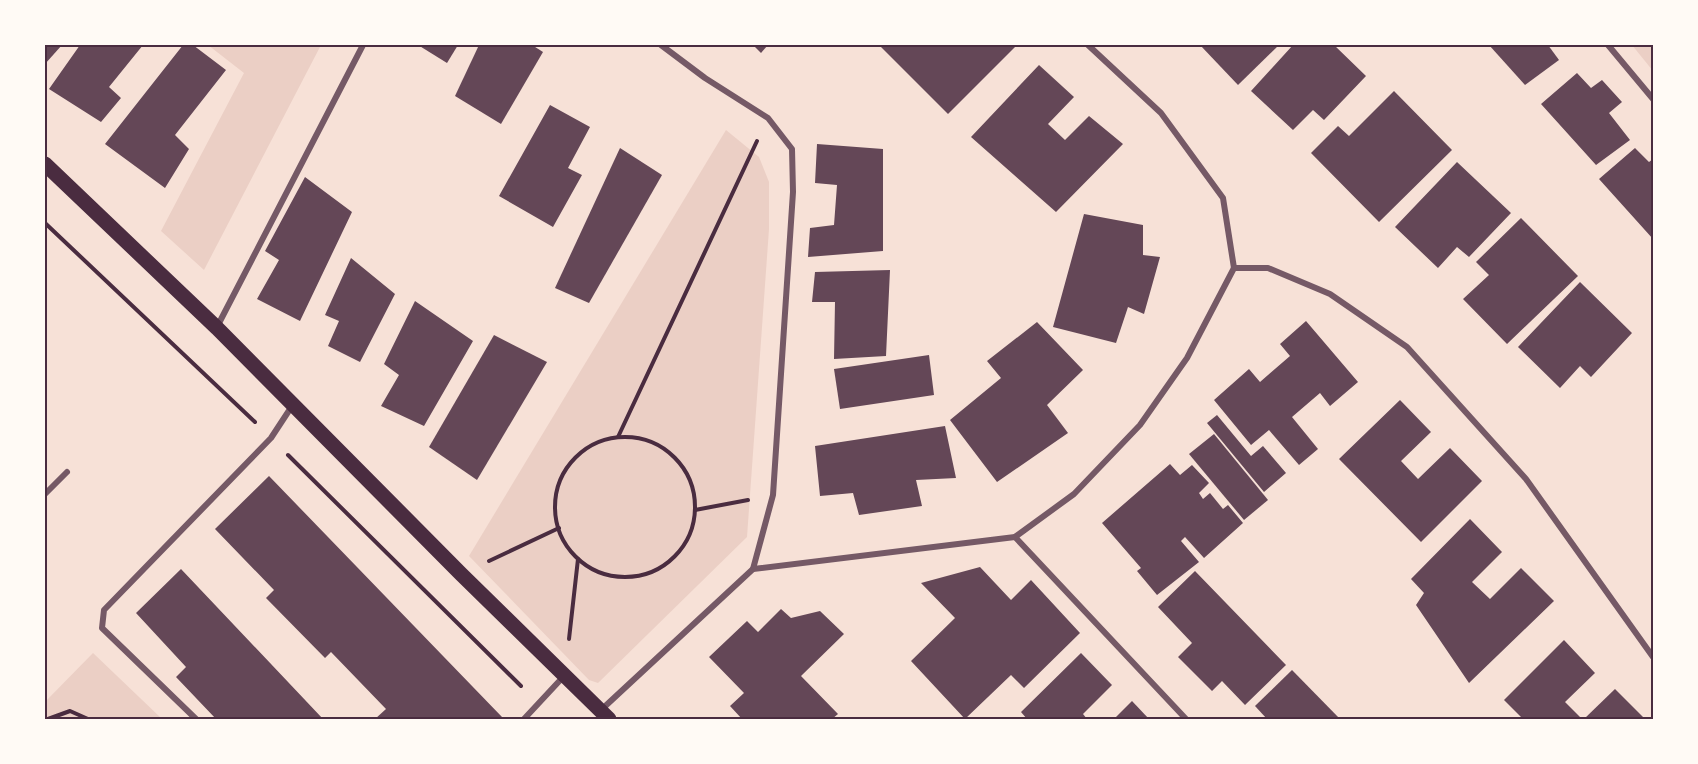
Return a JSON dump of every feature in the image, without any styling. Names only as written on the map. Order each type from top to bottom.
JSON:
[{"type":"main road","points":[[45,164],[217,328],[292,406],[605,715]]},
{"type":"street","points":[[217,328],[363,45]]},
{"type":"street","points":[[605,715],[753,569],[773,495],[793,192],[792,149],[768,118],[705,78],[661,45]]},
{"type":"street","points":[[753,569],[1015,537],[1074,494],[1140,425],[1187,358],[1234,268],[1223,198],[1161,113],[1088,45]]},
{"type":"street","points":[[1608,45],[1653,99]]},
{"type":"street","points":[[1234,268],[1268,268],[1330,294],[1407,347],[1526,479],[1653,657]]},
{"type":"street","points":[[196,719],[102,628],[104,610],[272,438],[292,406]]},
{"type":"street","points":[[45,494],[67,472]]},
{"type":"street","points":[[1015,537],[1186,719]]},
{"type":"street","points":[[524,719],[565,674]]},
{"type":"path","points":[[618,436],[768,118]]},
{"type":"path","points":[[45,223],[272,438],[538,703]]},
{"type":"path","points":[[618,436],[641,438],[664,448],[682,464],[693,486],[696,510],[690,533],[677,554],[661,568],[640,576],[618,578],[596,572],[578,560],[564,542],[556,521],[555,499],[561,478],[575,458],[595,444],[618,436]]},
{"type":"path","points":[[696,510],[773,495]]},
{"type":"path","points":[[462,574],[559,528]]},
{"type":"path","points":[[565,674],[578,560]]},
{"type":"path","points":[[48,719],[70,711],[88,719]]},
{"type":"shaded area","points":[[208,45],[321,45],[204,270],[161,231],[244,73]]},
{"type":"shaded area","points":[[1632,45],[1653,45],[1653,71]]},
{"type":"shaded area","points":[[726,130],[759,157],[769,182],[769,229],[747,537],[598,683],[589,680],[469,556]]},
{"type":"shaded area","points":[[93,653],[162,719],[45,719],[45,702]]},
{"type":"building","points":[[45,45],[62,45],[45,64]]},
{"type":"building","points":[[80,45],[143,45],[109,87],[121,98],[101,122],[49,89]]},
{"type":"building","points":[[183,45],[193,45],[226,70],[175,135],[189,149],[165,188],[105,144]]},
{"type":"building","points":[[418,45],[458,45],[447,63]]},
{"type":"building","points":[[479,45],[532,45],[543,52],[501,124],[455,96]]},
{"type":"building","points":[[753,45],[768,45],[761,53]]},
{"type":"building","points":[[879,45],[1017,45],[948,114]]},
{"type":"building","points":[[1200,45],[1279,45],[1238,85]]},
{"type":"building","points":[[1293,45],[1334,45],[1366,76],[1324,120],[1313,110],[1293,130],[1251,91]]},
{"type":"building","points":[[1489,45],[1548,45],[1559,60],[1525,85]]},
{"type":"building","points":[[1039,65],[1074,97],[1048,124],[1065,140],[1089,116],[1123,144],[1056,212],[971,137]]},
{"type":"building","points":[[1577,73],[1591,88],[1602,80],[1622,102],[1609,113],[1630,140],[1596,165],[1541,104]]},
{"type":"building","points":[[1394,91],[1452,150],[1379,222],[1311,153],[1338,126],[1349,136]]},
{"type":"building","points":[[550,105],[590,127],[568,168],[582,175],[553,227],[499,196]]},
{"type":"building","points":[[817,144],[883,149],[883,251],[808,257],[810,228],[834,225],[837,185],[815,183]]},
{"type":"building","points":[[620,148],[662,175],[589,303],[555,288]]},
{"type":"building","points":[[1635,148],[1649,162],[1653,159],[1653,239],[1599,179]]},
{"type":"building","points":[[1457,162],[1511,213],[1469,257],[1457,247],[1438,268],[1395,227]]},
{"type":"building","points":[[305,177],[352,212],[300,321],[257,299],[279,260],[265,251]]},
{"type":"building","points":[[1084,214],[1143,225],[1143,255],[1160,257],[1144,314],[1128,307],[1116,343],[1053,327]]},
{"type":"building","points":[[1521,218],[1578,276],[1507,344],[1463,299],[1489,275],[1476,262]]},
{"type":"building","points":[[351,258],[395,294],[360,362],[328,346],[339,321],[325,315]]},
{"type":"building","points":[[890,270],[886,356],[834,359],[835,302],[812,302],[815,272]]},
{"type":"building","points":[[1580,282],[1632,333],[1591,377],[1580,366],[1560,388],[1518,347]]},
{"type":"building","points":[[415,301],[473,341],[424,426],[381,406],[399,375],[384,364]]},
{"type":"building","points":[[1306,321],[1358,382],[1330,406],[1320,393],[1292,417],[1318,449],[1299,465],[1269,430],[1251,445],[1214,400],[1249,369],[1260,382],[1290,356],[1280,344]]},
{"type":"building","points":[[1037,322],[1083,370],[1047,405],[1068,433],[997,482],[950,420],[1001,378],[987,361]]},
{"type":"building","points":[[494,335],[547,362],[477,480],[429,447]]},
{"type":"building","points":[[929,355],[934,395],[840,409],[834,369]]},
{"type":"building","points":[[1400,400],[1431,432],[1401,461],[1418,479],[1450,448],[1482,481],[1421,542],[1339,459]]},
{"type":"building","points":[[1217,415],[1251,456],[1263,446],[1286,473],[1264,492],[1207,423]]},
{"type":"building","points":[[945,426],[956,478],[916,480],[922,506],[859,515],[853,493],[820,496],[815,446]]},
{"type":"building","points":[[1214,434],[1268,500],[1244,520],[1189,454]]},
{"type":"building","points":[[1170,464],[1180,475],[1192,465],[1209,483],[1199,493],[1203,499],[1210,493],[1223,509],[1228,505],[1243,523],[1204,558],[1185,537],[1181,541],[1199,562],[1157,595],[1137,571],[1141,568],[1102,523]]},
{"type":"building","points":[[269,476],[502,717],[500,719],[375,719],[386,709],[331,652],[325,658],[266,598],[274,590],[215,529]]},
{"type":"building","points":[[1470,519],[1502,552],[1472,582],[1490,599],[1521,568],[1554,601],[1469,683],[1416,605],[1424,593],[1411,579]]},
{"type":"building","points":[[980,567],[1011,600],[1031,580],[1080,633],[1024,688],[1011,675],[965,719],[911,661],[955,618],[921,583]]},
{"type":"building","points":[[181,569],[323,719],[216,719],[176,677],[186,667],[136,613]]},
{"type":"building","points":[[1195,571],[1286,665],[1245,705],[1222,681],[1212,691],[1178,657],[1192,643],[1158,607]]},
{"type":"building","points":[[781,609],[791,618],[820,611],[844,634],[801,676],[838,714],[832,719],[742,719],[730,706],[744,693],[709,657],[747,621],[758,632]]},
{"type":"building","points":[[1564,640],[1595,673],[1565,702],[1582,719],[1523,719],[1504,700]]},
{"type":"building","points":[[1081,653],[1112,685],[1083,714],[1087,719],[1027,719],[1021,712]]},
{"type":"building","points":[[1292,670],[1340,719],[1267,719],[1255,706]]},
{"type":"building","points":[[1615,689],[1645,719],[1584,719]]},
{"type":"building","points":[[1132,701],[1149,719],[1114,719]]}]
